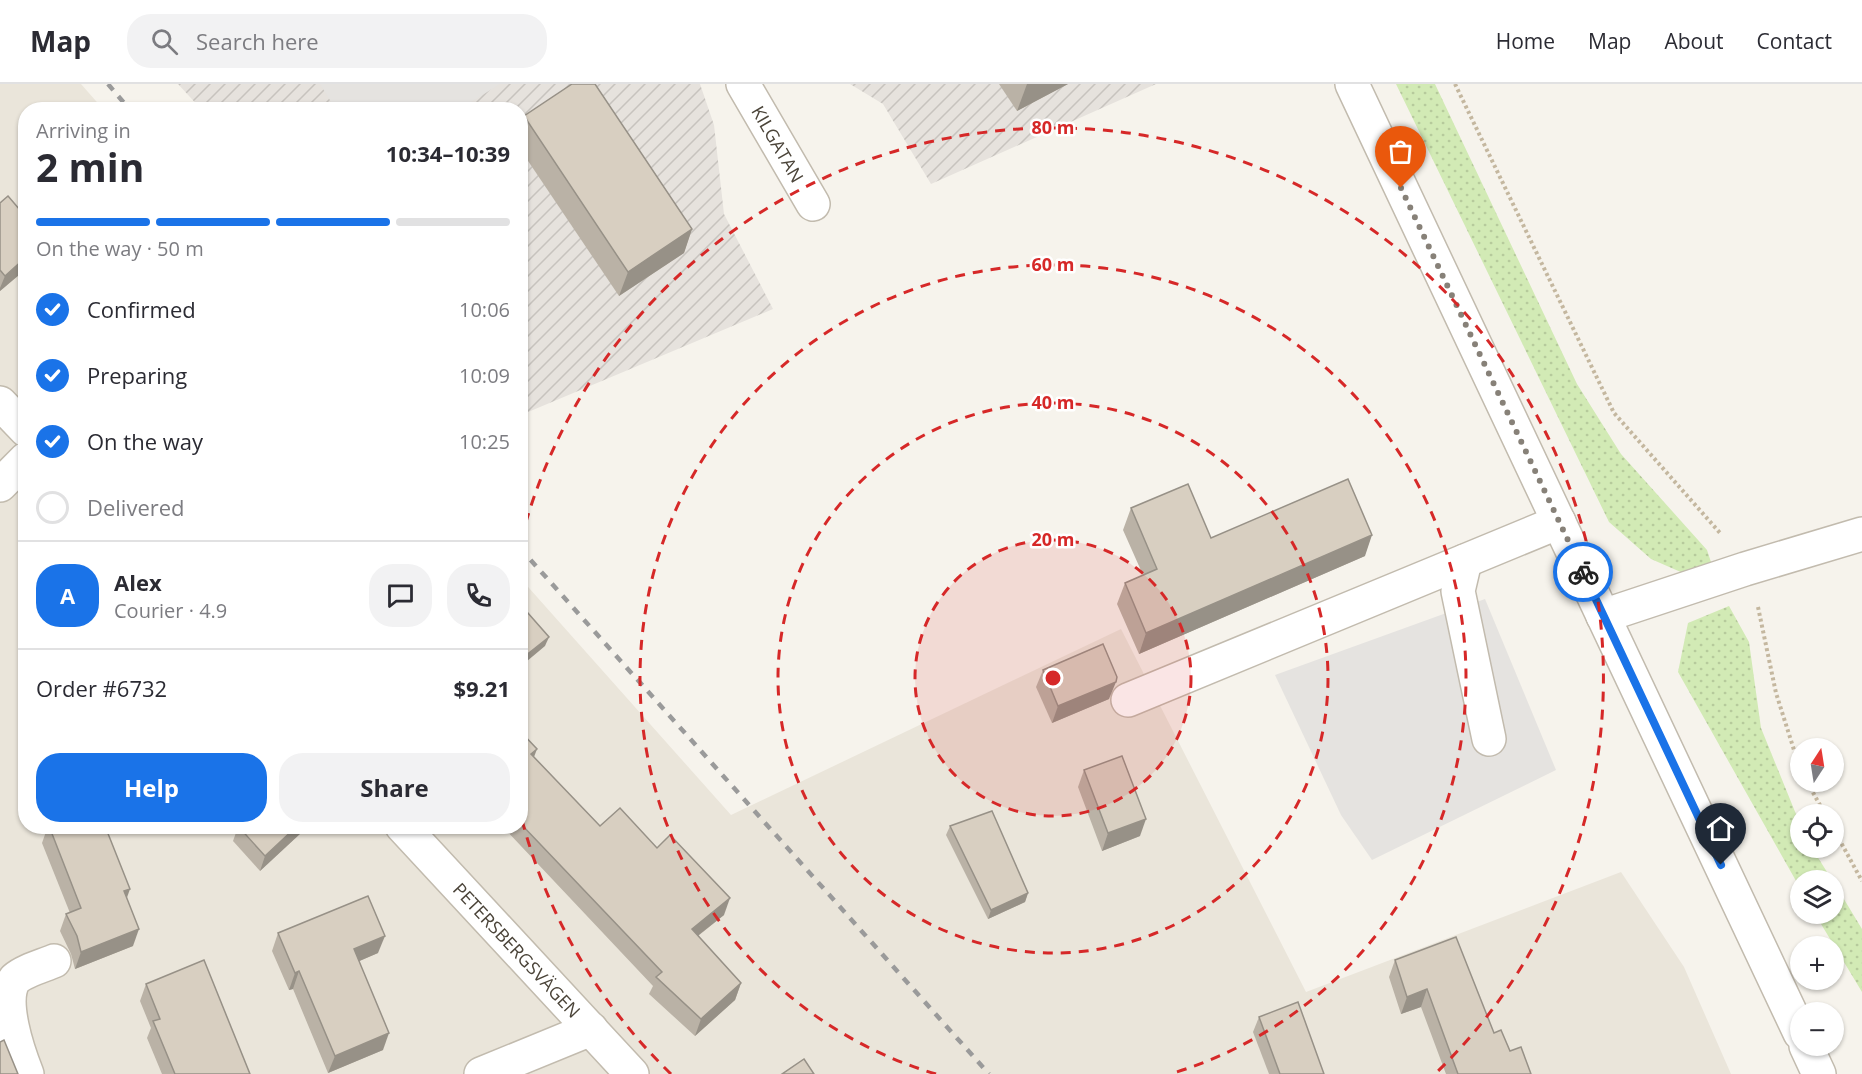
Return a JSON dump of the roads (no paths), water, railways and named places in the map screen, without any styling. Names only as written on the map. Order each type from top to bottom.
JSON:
[{"type":"street","name":"KILGATAN","points":[[743,84],[813,204]]},
{"type":"street","points":[[1352,84],[1790,1012]]},
{"type":"street","points":[[0,404],[18,422]]},
{"type":"street","points":[[0,485],[18,467]]},
{"type":"street","points":[[1128,700],[1559,522]]},
{"type":"street","points":[[1603,616],[1745,568],[1862,534]]},
{"type":"street","points":[[1465,561],[1458,591],[1489,739]]},
{"type":"street","name":"PETERSBERGSVÄGEN","points":[[409,834],[632,1074]]},
{"type":"street","points":[[27,1074],[5,1011],[7,995],[15,980],[54,961]]},
{"type":"street","points":[[481,1074],[591,1029]]},
{"type":"street","points":[[1811,1056],[1819,1074]]},
{"type":"railway","points":[[108,84],[123,102]]},
{"type":"railway","points":[[528,557],[989,1074]]}]
